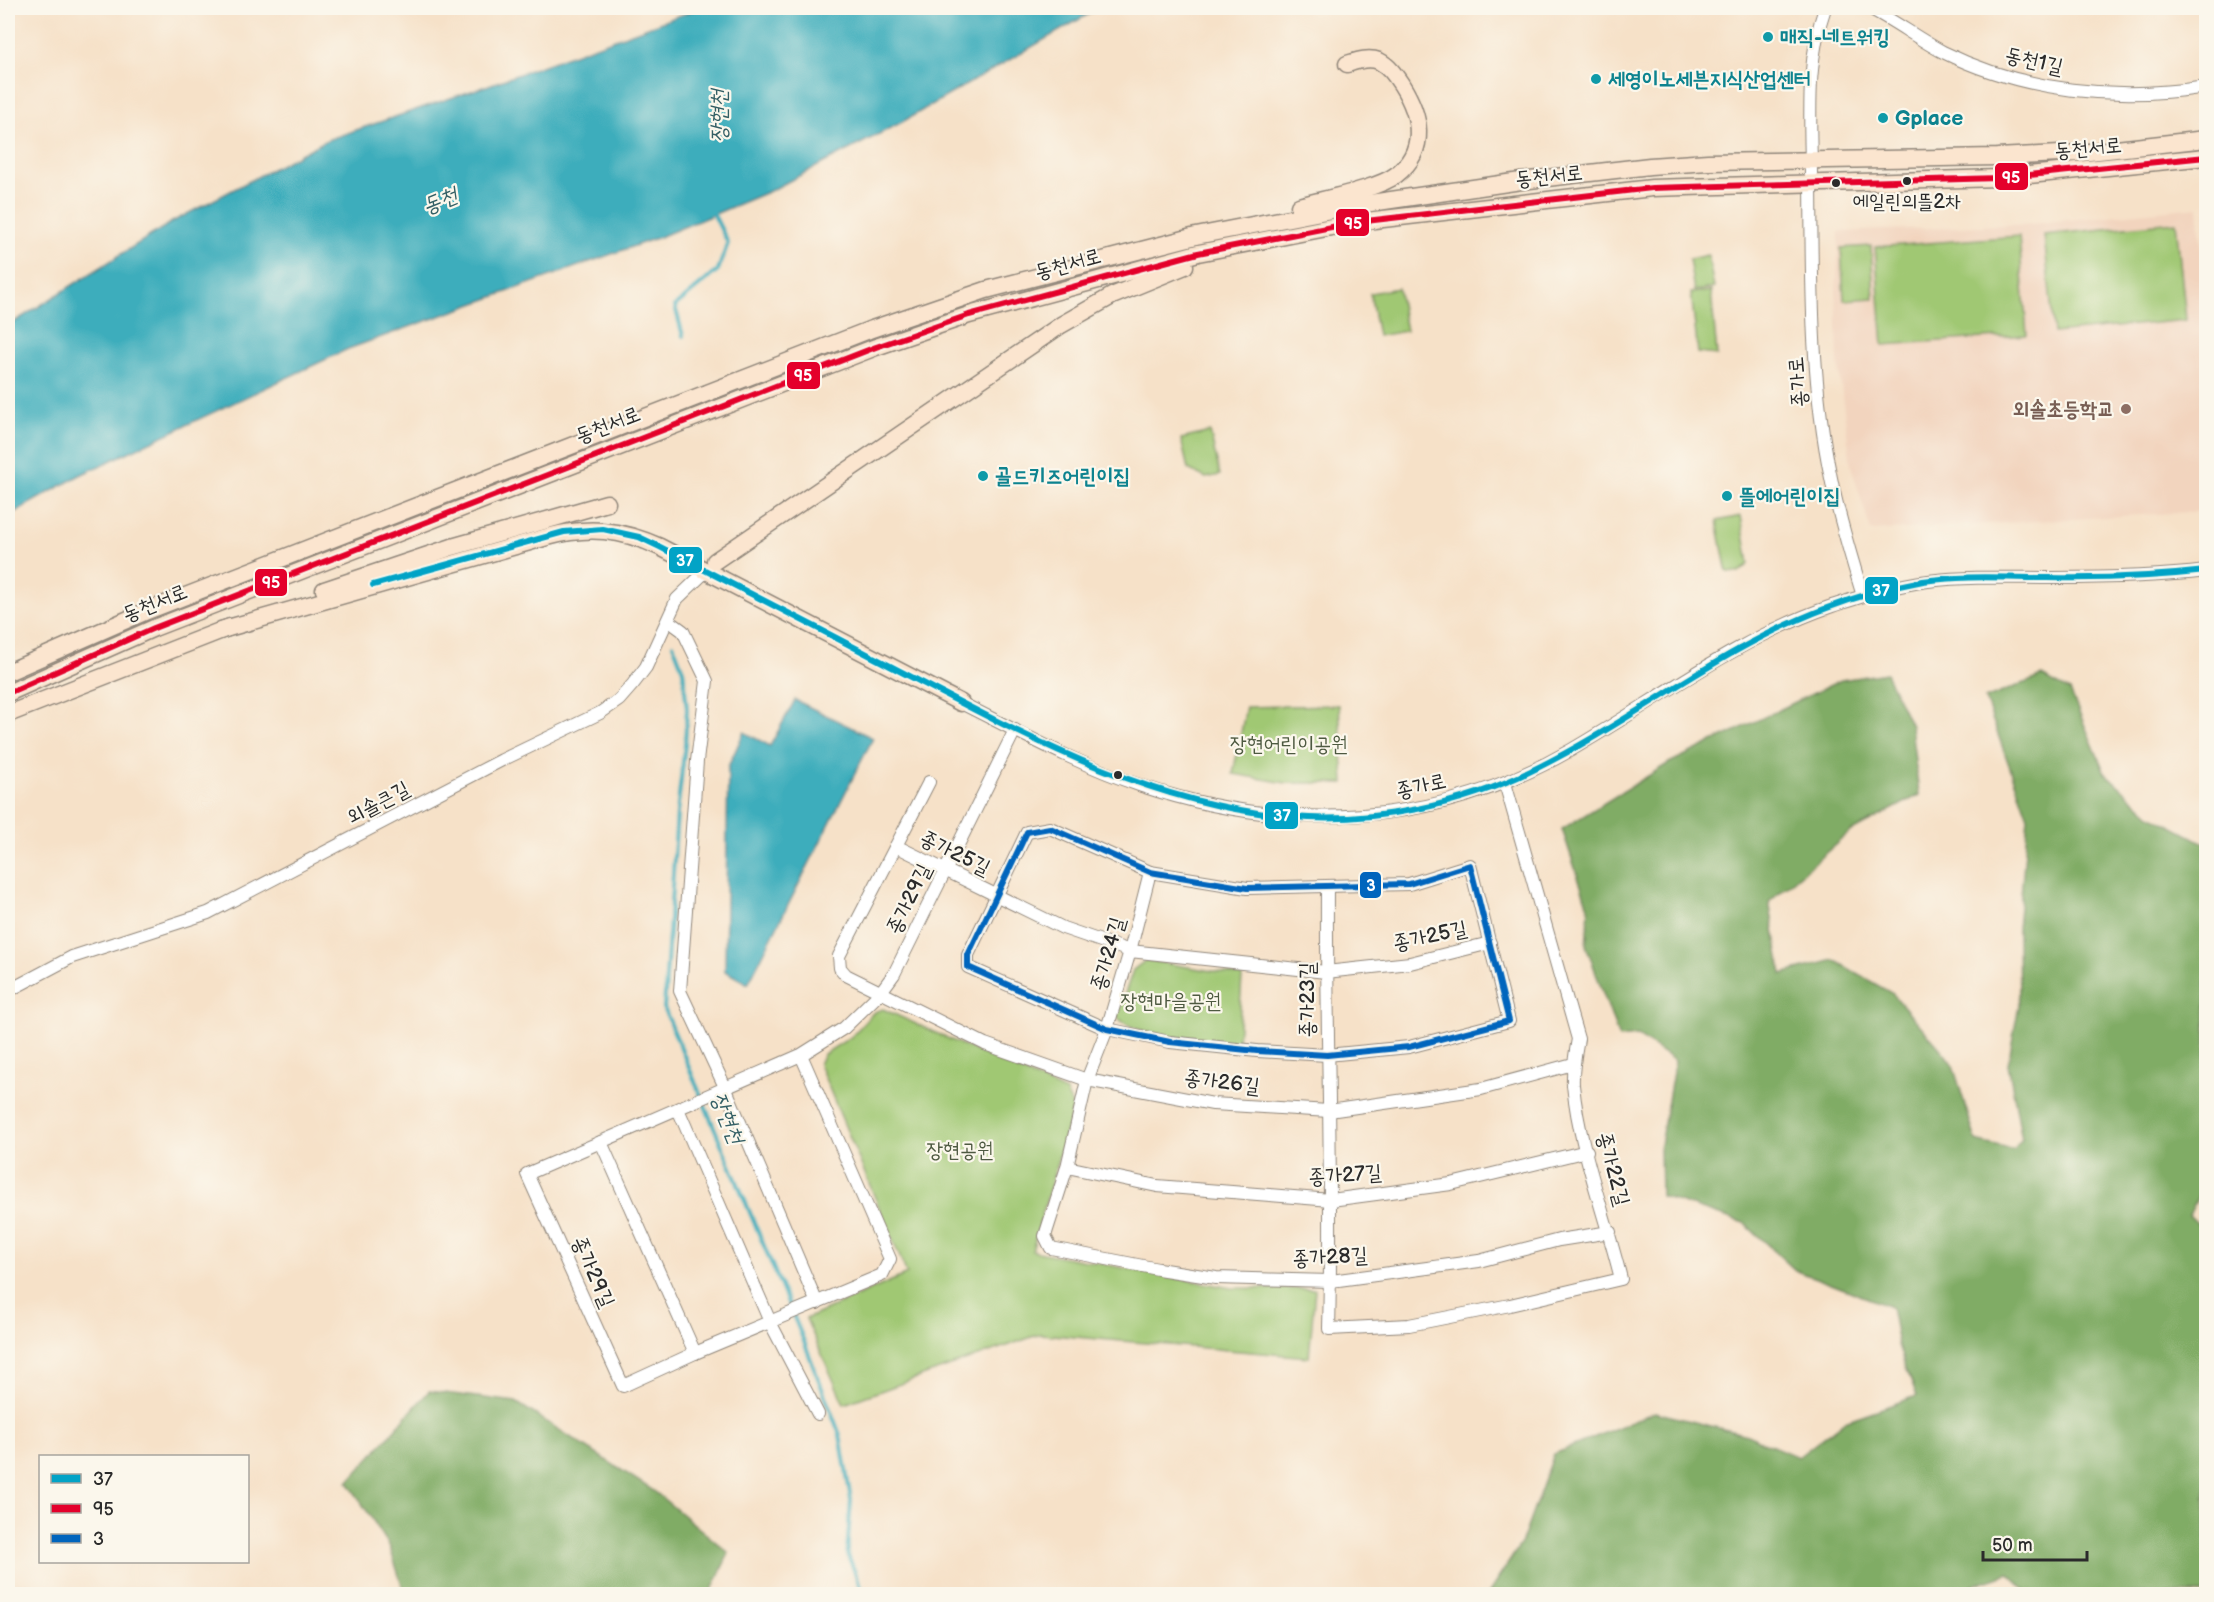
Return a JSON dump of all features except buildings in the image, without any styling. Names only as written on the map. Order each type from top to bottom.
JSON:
[{"type":"main road","points":[[1196,236],[1382,182],[1395,176],[1405,167],[1414,152],[1418,137],[1419,121],[1414,104],[1392,70],[1378,61],[1365,59],[1347,64]]},
{"type":"main road","name":"동천서로","points":[[8,672],[169,602],[869,330],[986,290],[1196,236],[1357,205],[1521,181],[1650,166],[2080,153],[2206,139]]},
{"type":"main road","name":"동천서로","points":[[8,693],[40,676],[207,606],[876,347],[969,315],[1061,288],[1198,253],[1357,222],[1652,188],[1999,178],[2206,157]]},
{"type":"main road","points":[[710,566],[998,366],[1079,314],[1169,272],[1254,242]]},
{"type":"main road","points":[[8,714],[349,580],[452,547],[607,503]]},
{"type":"main road","points":[[220,630],[564,532],[603,529],[639,537],[961,703]]},
{"type":"street","name":"종가로","points":[[1825,8],[1815,36],[1811,60],[1813,318],[1821,418],[1830,477],[1863,596]]},
{"type":"street","name":"동천1길","points":[[1869,8],[1943,52],[1993,72],[2047,87],[2105,93],[2171,92],[2206,87]]},
{"type":"street","name":"외솔큰길","points":[[8,991],[72,957],[208,913],[502,760],[600,713],[619,700],[646,667],[677,599],[710,566]]},
{"type":"street","name":"종가로","points":[[961,703],[1097,769],[1141,785],[1244,812],[1335,818],[1384,814],[1429,805],[1505,783],[1570,751],[1752,642],[1794,621],[1863,596],[1925,581],[1961,578],[2092,578],[2206,571]]},
{"type":"street","points":[[668,620],[683,631],[707,681],[697,760],[680,991],[813,1305]]},
{"type":"street","name":"종가29길","points":[[801,1055],[890,1259],[882,1275],[775,1322],[695,1353],[623,1386],[527,1174],[801,1055],[844,1028],[880,993],[894,974],[1015,730]]},
{"type":"street","name":"종가26길","points":[[929,782],[839,956],[840,968],[846,975],[880,993],[985,1044],[1087,1080],[1213,1104],[1329,1111],[1481,1089],[1573,1064]]},
{"type":"street","name":"종가22길","points":[[1329,1329],[1409,1324],[1510,1305],[1621,1279],[1587,1151],[1573,1086],[1573,1064],[1578,1039],[1505,783]]},
{"type":"street","name":"종가25길","points":[[1050,828],[1150,872],[1247,888],[1327,888],[1409,884],[1470,865],[1509,1021],[1409,1047],[1327,1055],[1170,1042],[1107,1029],[968,967],[968,955],[1027,832],[1050,828]]},
{"type":"street","name":"종가25길","points":[[896,846],[1063,928],[1130,951],[1326,972],[1410,963],[1490,943]]},
{"type":"street","name":"종가24길","points":[[1051,1248],[1044,1236],[1067,1167],[1087,1080],[1107,1029],[1130,951],[1150,872]]},
{"type":"street","name":"종가23길","points":[[1327,888],[1327,1055],[1331,1200],[1329,1329]]},
{"type":"street","points":[[682,1106],[775,1322],[818,1414]]},
{"type":"street","points":[[601,1142],[695,1353]]},
{"type":"street","name":"종가27길","points":[[1067,1167],[1156,1186],[1331,1200],[1451,1184],[1587,1151]]},
{"type":"street","name":"종가28길","points":[[1051,1248],[1216,1278],[1331,1281],[1479,1261],[1559,1240],[1610,1232]]},
{"type":"shaded area","points":[[2198,207],[2206,306],[2206,511],[1871,531],[1851,466],[1838,361],[1836,292],[1839,232],[2029,224]]},
{"type":"green space","points":[[2176,222],[2186,320],[2054,333],[2044,235]]},
{"type":"green space","points":[[2019,236],[2027,335],[1883,345],[1875,247]]},
{"type":"green space","points":[[1871,246],[1874,298],[1844,300],[1841,248]]},
{"type":"green space","points":[[1708,255],[1714,288],[1694,291],[1689,259]]},
{"type":"green space","points":[[1398,288],[1406,331],[1378,336],[1370,293]]},
{"type":"green space","points":[[1711,291],[1717,355],[1698,353],[1691,293]]},
{"type":"green space","points":[[1210,432],[1220,475],[1206,478],[1188,469],[1181,439]]},
{"type":"green space","points":[[1741,516],[1749,564],[1739,573],[1728,572],[1717,521]]},
{"type":"green space","points":[[1886,673],[1911,726],[1919,795],[1850,832],[1769,902],[1782,974],[1834,960],[1893,994],[1952,1062],[1976,1141],[2013,1150],[2022,1139],[2008,1064],[2019,1005],[2018,929],[2028,817],[1985,699],[2042,676],[2070,691],[2105,773],[2151,815],[2206,844],[2206,1180],[2189,1215],[2206,1232],[2206,1594],[2030,1594],[2008,1573],[1948,1594],[1488,1594],[1522,1542],[1554,1454],[1655,1412],[1747,1435],[1798,1457],[1845,1421],[1917,1396],[1899,1349],[1891,1307],[1795,1270],[1744,1223],[1661,1196],[1660,1145],[1675,1061],[1638,1036],[1619,1038],[1586,945],[1589,910],[1562,829],[1669,763],[1841,680]]},
{"type":"green space","name":"장현어린이공원","points":[[1339,705],[1344,783],[1286,783],[1233,774],[1246,707]]},
{"type":"green space","name":"장현마을공원","points":[[1146,960],[1242,976],[1238,1044],[1156,1034],[1139,1030],[1117,1017],[1133,970]]},
{"type":"green space","name":"장현공원","points":[[883,1009],[1066,1092],[1073,1107],[1032,1251],[1231,1288],[1315,1289],[1309,1357],[1040,1334],[844,1404],[806,1319],[907,1274],[819,1064],[824,1054],[851,1037],[874,1012]]},
{"type":"green space","points":[[429,1391],[516,1402],[654,1491],[729,1553],[710,1594],[405,1594],[389,1545],[348,1482]]},
{"type":"water","name":"동천","points":[[700,8],[1099,8],[902,122],[770,191],[662,236],[348,349],[80,475],[8,516],[8,326],[172,222],[327,140],[489,85]]},
{"type":"water","points":[[795,700],[873,738],[748,984],[725,971],[728,767],[744,732],[770,746]]},
{"type":"waterway","name":"장현천","points":[[683,336],[675,306],[718,270],[728,243],[712,211]]},
{"type":"waterway","name":"장현천","points":[[673,644],[683,670],[687,709],[677,813],[664,1008],[801,1334],[840,1435],[851,1500],[847,1553],[861,1587]]},
{"type":"transit line","name":"95","points":[[8,693],[154,628],[876,347],[969,315],[1198,253],[1357,222],[1652,188],[1999,178],[2206,157]]},
{"type":"transit line","name":"37","points":[[373,585],[564,532],[603,529],[639,537],[1008,727],[1099,768],[1194,800],[1242,811],[1292,817],[1354,818],[1448,802],[1507,782],[1572,750],[1751,643],[1788,624],[1875,592],[1923,581],[1954,578],[2108,578],[2206,571]]},
{"type":"transit line","name":"3","points":[[1050,828],[1150,872],[1247,888],[1409,884],[1470,865],[1509,1021],[1409,1047],[1327,1055],[1170,1042],[1107,1029],[968,967],[968,955],[1027,832],[1050,828]]},
{"type":"place","name":"매직-네트워킹","points":[[1768,37]]},
{"type":"place","name":"세영이노세븐지식산업센터","points":[[1596,79]]},
{"type":"place","name":"Gplace","points":[[1883,118]]},
{"type":"place","name":"에일린의뜰2차","points":[[1907,181]]},
{"type":"place","name":"외솔초등학교","points":[[2126,409]]},
{"type":"place","name":"골드키즈어린이집","points":[[983,476]]},
{"type":"place","name":"뜰에어린이집","points":[[1727,496]]}]
